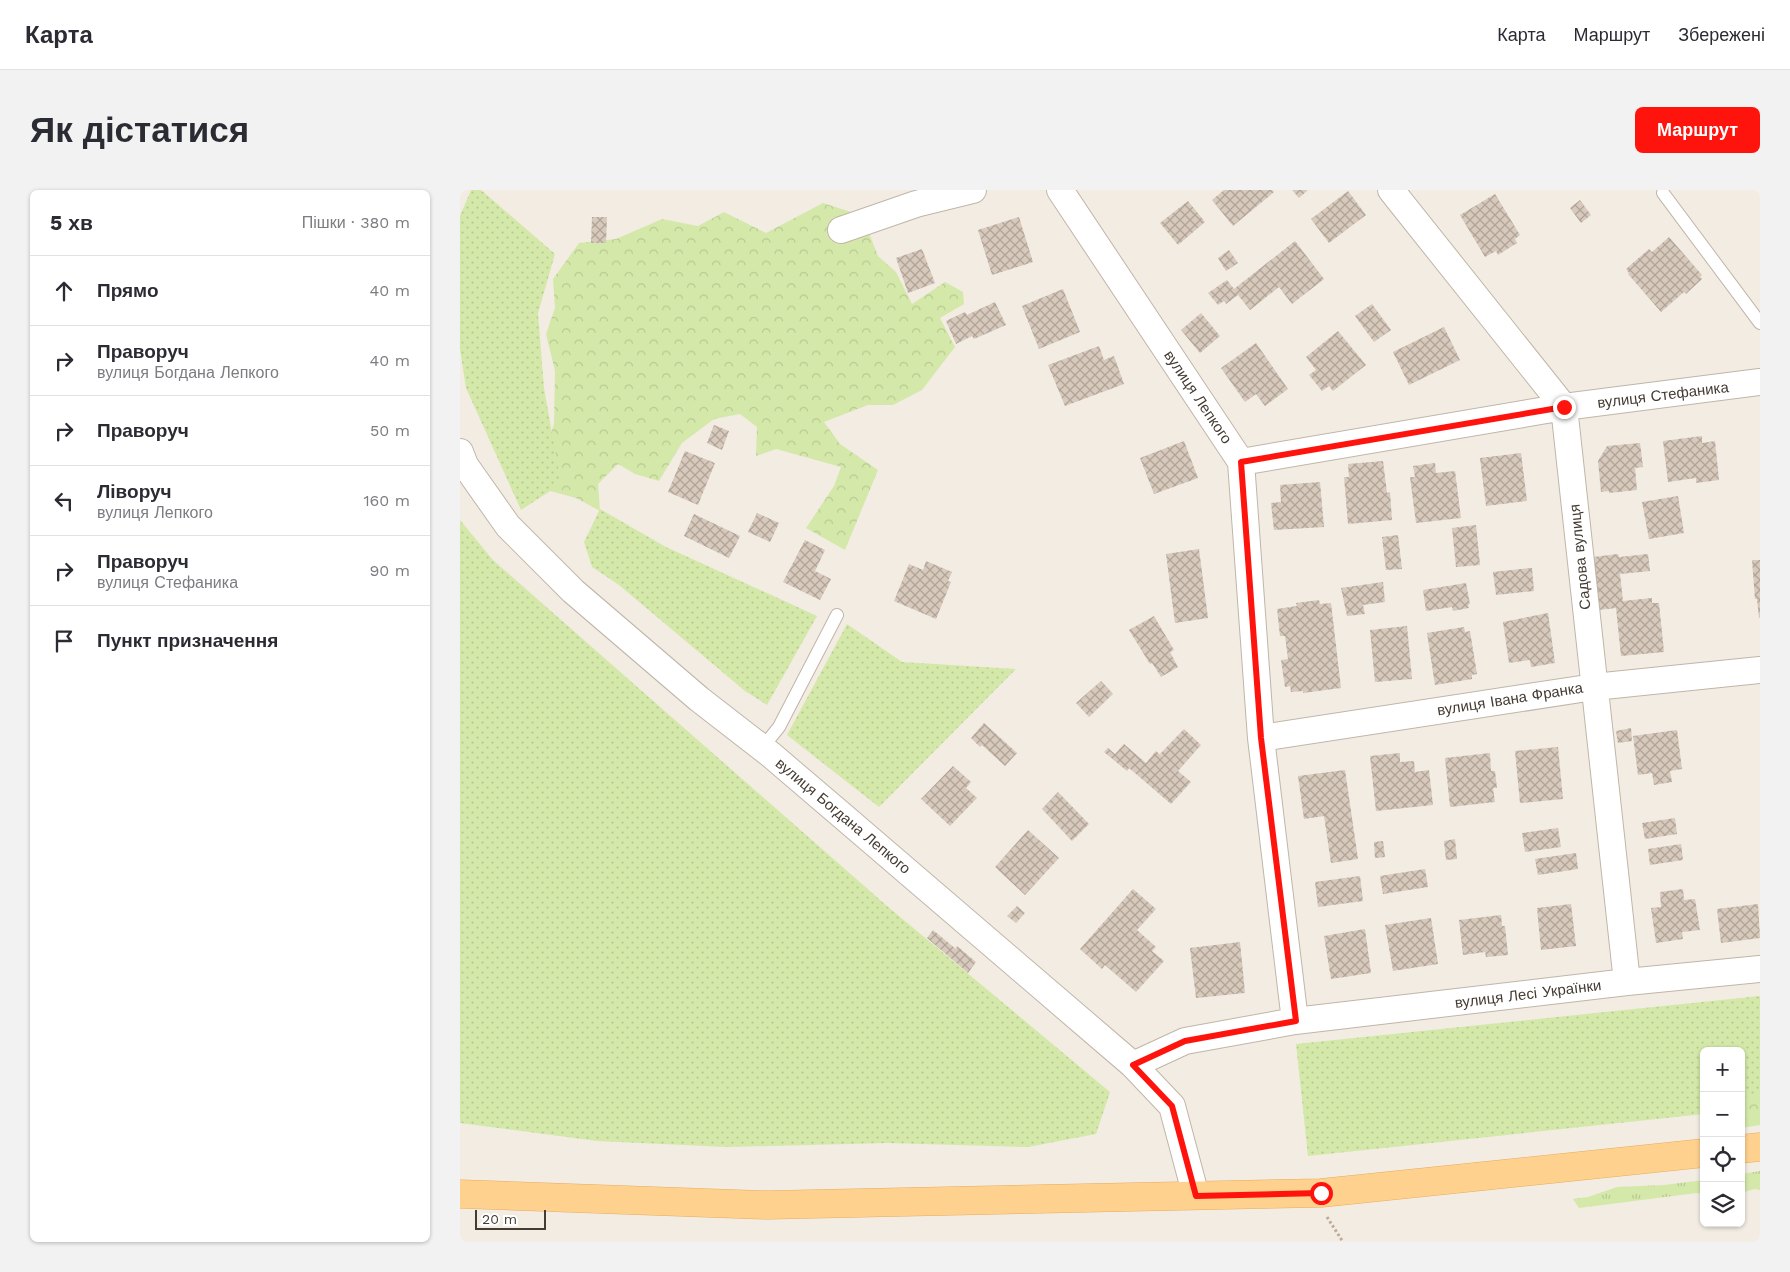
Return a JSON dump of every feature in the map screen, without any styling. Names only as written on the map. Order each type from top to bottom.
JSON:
[{"type":"main road","points":[[1745,1149],[1760,1147]]},
{"type":"main road","points":[[460,1194],[766,1205],[1321,1193],[1700,1153]]},
{"type":"street","points":[[841,230],[916,204],[973,190]]},
{"type":"street","name":"вулиця Лепкого","points":[[1060,190],[1241,462],[1261,738],[1296,1021]]},
{"type":"street","points":[[1391,190],[1564,407]]},
{"type":"street","name":"вулиця Стефаника","points":[[1241,462],[1564,407],[1760,382]]},
{"type":"street","name":"Садова вулиця","points":[[1564,407],[1627,982]]},
{"type":"street","name":"вулиця Богдана Лепкого","points":[[460,452],[465,465],[508,526],[573,591],[699,699],[762,748],[1133,1065],[1172,1106],[1196,1196]]},
{"type":"street","name":"вулиця Івана Франка","points":[[1261,738],[1594,686],[1760,670]]},
{"type":"street","name":"вулиця Лесі Українки","points":[[1133,1065],[1185,1041],[1296,1021],[1627,982],[1760,969]]},
{"type":"lane","points":[[1663,193],[1760,323]]},
{"type":"lane","points":[[762,748],[779,727],[837,615]]},
{"type":"green space","points":[[471,190],[481,190],[555,254],[538,313],[544,388],[561,484],[521,510],[466,388],[460,349],[460,216]]},
{"type":"green space","points":[[823,203],[851,212],[869,233],[878,256],[896,272],[912,304],[945,282],[963,292],[964,304],[940,318],[955,347],[922,390],[893,405],[868,405],[824,422],[840,444],[878,470],[845,550],[806,528],[834,486],[841,467],[776,449],[756,456],[757,427],[740,414],[714,419],[682,443],[659,481],[635,474],[618,464],[598,484],[600,511],[576,498],[550,491],[546,448],[554,424],[555,371],[546,334],[555,308],[553,279],[579,243],[616,239],[662,219],[698,226],[724,212],[766,233]]},
{"type":"green space","points":[[600,509],[666,547],[817,616],[767,705],[745,691],[619,585],[592,567],[584,542]]},
{"type":"green space","points":[[460,520],[493,560],[643,692],[887,906],[1110,1092],[1096,1134],[1028,1147],[887,1143],[727,1147],[597,1141],[460,1123]]},
{"type":"green space","points":[[847,624],[902,662],[1016,669],[879,807],[787,735]]},
{"type":"green space","points":[[1760,996],[1760,1093],[1745,1095],[1745,1047],[1700,1047],[1700,1114],[1308,1156],[1296,1044]]},
{"type":"green space","points":[[1760,1089],[1760,1125],[1745,1127],[1745,1091]]},
{"type":"green space","points":[[1760,1171],[1760,1190],[1755,1189],[1745,1192],[1745,1173]]},
{"type":"green space","points":[[1700,1180],[1700,1193],[1579,1208],[1573,1199],[1588,1197],[1617,1187],[1664,1185]]},
{"type":"building","points":[[1224,190],[1272,190],[1274,192],[1233,226],[1212,200]]},
{"type":"building","points":[[1292,190],[1308,190],[1299,198]]},
{"type":"building","points":[[1348,191],[1366,215],[1329,243],[1311,219]]},
{"type":"building","points":[[1495,194],[1520,235],[1515,239],[1517,243],[1498,255],[1496,251],[1485,257],[1460,215]]},
{"type":"building","points":[[1580,200],[1591,215],[1581,223],[1570,208]]},
{"type":"building","points":[[1188,201],[1205,222],[1178,245],[1160,223]]},
{"type":"building","points":[[592,217],[607,217],[606,243],[591,243]]},
{"type":"building","points":[[1019,217],[1033,262],[992,275],[978,230]]},
{"type":"building","points":[[1669,237],[1702,275],[1700,277],[1702,279],[1686,294],[1684,292],[1661,312],[1628,274],[1626,269],[1649,249],[1652,252]]},
{"type":"building","points":[[1295,241],[1324,279],[1292,304],[1279,287],[1250,310],[1238,295],[1226,304],[1224,301],[1218,305],[1208,293],[1227,280],[1234,289]]},
{"type":"building","points":[[922,249],[935,283],[908,293],[896,258]]},
{"type":"building","points":[[1229,250],[1238,263],[1226,271],[1218,258]]},
{"type":"building","points":[[1063,289],[1080,332],[1039,349],[1022,306]]},
{"type":"building","points":[[995,302],[1006,325],[974,339],[972,336],[956,344],[946,321],[965,312],[967,315]]},
{"type":"building","points":[[1372,304],[1391,330],[1374,342],[1355,316]]},
{"type":"building","points":[[1201,313],[1220,336],[1200,353],[1181,330]]},
{"type":"building","points":[[1444,327],[1460,360],[1409,385],[1393,352]]},
{"type":"building","points":[[1338,331],[1366,365],[1333,391],[1329,386],[1322,391],[1309,375],[1316,370],[1306,357]]},
{"type":"building","points":[[1256,343],[1288,389],[1265,406],[1256,394],[1245,402],[1221,368]]},
{"type":"building","points":[[1099,346],[1104,360],[1114,356],[1124,384],[1065,406],[1048,365]]},
{"type":"building","points":[[714,425],[729,431],[722,450],[707,443]]},
{"type":"building","points":[[1702,436],[1702,443],[1715,441],[1719,480],[1696,483],[1696,478],[1668,482],[1663,441]]},
{"type":"building","points":[[1184,441],[1198,478],[1154,494],[1140,458]]},
{"type":"building","points":[[1640,443],[1643,467],[1635,468],[1637,490],[1601,492],[1598,461],[1607,446]]},
{"type":"building","points":[[685,451],[715,463],[698,505],[668,492]]},
{"type":"building","points":[[1521,453],[1527,501],[1486,506],[1480,458]]},
{"type":"building","points":[[1383,461],[1387,493],[1390,492],[1392,520],[1348,524],[1344,477],[1349,477],[1348,464]]},
{"type":"building","points":[[1435,463],[1436,473],[1455,471],[1461,518],[1416,523],[1410,477],[1415,477],[1413,466]]},
{"type":"building","points":[[1320,482],[1324,527],[1274,530],[1271,503],[1281,502],[1280,485]]},
{"type":"building","points":[[1678,496],[1684,533],[1649,539],[1642,502]]},
{"type":"building","points":[[757,513],[779,523],[770,542],[748,532]]},
{"type":"building","points":[[694,514],[740,536],[729,558],[684,536]]},
{"type":"building","points":[[1476,525],[1480,565],[1456,567],[1452,528]]},
{"type":"building","points":[[1398,535],[1402,569],[1386,570],[1382,537]]},
{"type":"building","points":[[805,540],[825,550],[815,571],[831,579],[820,600],[783,582]]},
{"type":"building","points":[[1199,549],[1208,618],[1175,623],[1166,554]]},
{"type":"building","points":[[1618,554],[1619,557],[1648,554],[1650,571],[1620,574],[1623,601],[1652,598],[1652,603],[1659,603],[1664,652],[1621,656],[1616,608],[1599,610],[1593,557]]},
{"type":"building","points":[[1752,560],[1760,560],[1760,618],[1757,599],[1755,599]]},
{"type":"building","points":[[926,561],[952,572],[948,581],[951,582],[936,619],[894,601],[909,564],[923,570]]},
{"type":"building","points":[[1532,568],[1534,591],[1496,595],[1493,572]]},
{"type":"building","points":[[1383,582],[1385,602],[1363,605],[1365,614],[1347,616],[1341,588]]},
{"type":"building","points":[[1466,583],[1469,608],[1453,611],[1452,607],[1426,611],[1423,590]]},
{"type":"building","points":[[1319,600],[1320,604],[1331,603],[1341,688],[1303,693],[1303,691],[1291,692],[1290,686],[1285,687],[1281,660],[1288,659],[1285,636],[1280,636],[1277,609],[1297,606],[1296,603]]},
{"type":"building","points":[[1548,613],[1555,663],[1531,667],[1530,660],[1509,663],[1503,622]]},
{"type":"building","points":[[1154,616],[1174,650],[1170,652],[1178,667],[1161,677],[1152,663],[1150,664],[1129,630]]},
{"type":"building","points":[[1407,626],[1412,679],[1375,682],[1370,630]]},
{"type":"building","points":[[1464,627],[1465,632],[1470,631],[1477,674],[1472,675],[1472,679],[1435,685],[1427,633]]},
{"type":"building","points":[[1101,681],[1113,694],[1089,717],[1076,703]]},
{"type":"building","points":[[984,723],[1017,753],[1005,766],[982,745],[980,747],[971,738]]},
{"type":"building","points":[[1631,728],[1632,741],[1618,743],[1616,731]]},
{"type":"building","points":[[1184,729],[1201,745],[1178,771],[1191,782],[1171,804],[1129,768],[1127,771],[1104,752],[1108,748],[1115,754],[1124,744],[1146,763],[1156,751],[1169,763],[1160,754]]},
{"type":"building","points":[[1677,730],[1682,769],[1670,771],[1672,782],[1654,785],[1652,773],[1638,775],[1633,736]]},
{"type":"building","points":[[1558,747],[1563,799],[1520,803],[1515,751]]},
{"type":"building","points":[[1400,753],[1400,762],[1414,761],[1415,772],[1429,770],[1433,805],[1376,811],[1370,756]]},
{"type":"building","points":[[1490,753],[1491,771],[1495,771],[1497,788],[1493,788],[1495,802],[1450,807],[1445,758]]},
{"type":"building","points":[[953,766],[971,782],[966,788],[977,798],[950,826],[921,799]]},
{"type":"building","points":[[1345,770],[1358,859],[1331,863],[1324,816],[1304,819],[1298,776]]},
{"type":"building","points":[[1058,792],[1089,824],[1072,841],[1042,809]]},
{"type":"building","points":[[1675,818],[1677,834],[1645,839],[1642,823]]},
{"type":"building","points":[[1558,828],[1561,847],[1525,852],[1522,833]]},
{"type":"building","points":[[1028,830],[1059,858],[1025,895],[995,867]]},
{"type":"building","points":[[1455,839],[1457,859],[1446,860],[1444,841]]},
{"type":"building","points":[[1383,841],[1385,857],[1375,858],[1374,842]]},
{"type":"building","points":[[1681,844],[1683,860],[1650,865],[1648,849]]},
{"type":"building","points":[[1576,853],[1578,869],[1538,875],[1535,859]]},
{"type":"building","points":[[1425,869],[1428,887],[1383,894],[1380,876]]},
{"type":"building","points":[[1360,876],[1363,901],[1318,907],[1315,882]]},
{"type":"building","points":[[1133,889],[1156,909],[1137,930],[1156,947],[1152,951],[1164,961],[1136,992],[1105,965],[1102,969],[1080,949]]},
{"type":"building","points":[[1683,889],[1684,900],[1695,899],[1700,930],[1682,932],[1683,939],[1656,943],[1651,908],[1661,907],[1660,892]]},
{"type":"building","points":[[1571,904],[1576,946],[1541,950],[1537,908]]},
{"type":"building","points":[[1758,904],[1760,938],[1721,943],[1717,909]]},
{"type":"building","points":[[1017,906],[1025,913],[1016,923],[1007,916]]},
{"type":"building","points":[[1501,915],[1502,926],[1505,926],[1508,955],[1486,957],[1485,952],[1463,955],[1459,920]]},
{"type":"building","points":[[1431,918],[1438,964],[1393,971],[1385,925]]},
{"type":"building","points":[[1365,929],[1371,973],[1331,979],[1324,936]]},
{"type":"building","points":[[933,930],[956,949],[957,946],[976,962],[968,973],[927,938]]},
{"type":"building","points":[[1240,942],[1245,993],[1196,998],[1190,948]]},
{"type":"route","points":[[1321,1193],[1196,1196],[1172,1106],[1133,1065],[1185,1041],[1296,1021],[1261,738],[1241,462],[1564,407]]}]
